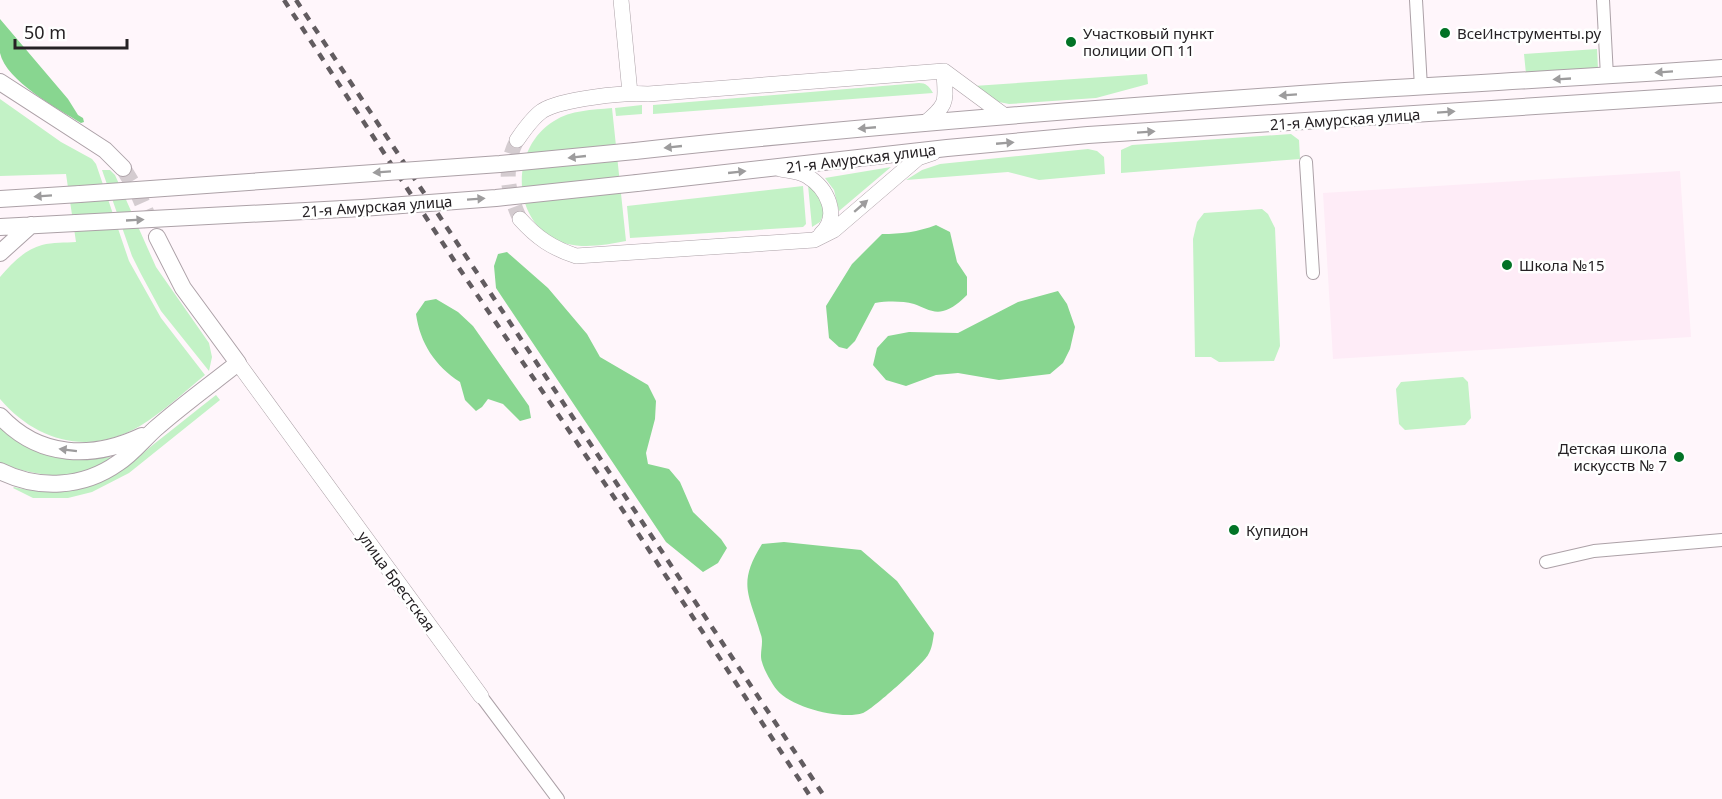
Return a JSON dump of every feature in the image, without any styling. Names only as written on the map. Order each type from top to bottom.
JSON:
[{"type":"main road","name":"21-я Амурская улица","points":[[2,198],[500,164],[758,137],[1005,116],[1722,68]]},
{"type":"main road","points":[[1607,76],[1608,101]]},
{"type":"main road","points":[[0,82],[105,150],[123,168]]},
{"type":"main road","name":"21-я Амурская улица","points":[[0,227],[362,208],[496,198],[947,148],[1088,135],[1722,94]]},
{"type":"main road","points":[[0,253],[31,225]]},
{"type":"main road","points":[[0,471],[24,481],[69,483],[108,470],[238,363],[183,288],[157,237]]},
{"type":"main road","points":[[0,416],[20,433],[40,444],[85,452],[116,447],[155,429]]},
{"type":"street","points":[[621,0],[630,93]]},
{"type":"street","points":[[1416,0],[1421,87]]},
{"type":"street","points":[[1603,0],[1607,76]]},
{"type":"street","points":[[925,123],[940,110],[946,99],[944,71]]},
{"type":"street","points":[[517,140],[529,123],[541,112],[555,105],[630,93],[660,93],[944,71],[1005,116]]},
{"type":"street","points":[[520,219],[535,236],[551,247],[576,256],[814,240],[834,230],[918,158],[947,148]]},
{"type":"street","points":[[1306,162],[1313,273]]},
{"type":"street","points":[[777,168],[805,174],[818,183],[827,196],[831,209],[830,221],[827,229],[814,240]]},
{"type":"street","name":"улица Брестская","points":[[238,363],[558,799]]},
{"type":"street","points":[[1546,562],[1594,551],[1722,540]]},
{"type":"shaded area","name":"Школа №15","points":[[1680,171],[1691,337],[1333,359],[1323,193]]},
{"type":"green space","points":[[0,19],[68,99],[84,122],[81,123],[47,102],[12,74],[0,53]]},
{"type":"green space","points":[[1597,49],[1598,69],[1526,74],[1524,54]]},
{"type":"green space","points":[[1147,74],[1148,84],[1096,98],[1009,104],[999,102],[974,86]]},
{"type":"green space","points":[[919,83],[927,85],[933,93],[653,114],[653,105]]},
{"type":"green space","points":[[0,99],[61,142],[92,159],[96,164],[129,261],[161,318],[205,375],[157,415],[121,435],[83,442],[65,440],[30,426],[0,399],[0,277],[18,258],[35,247],[50,243],[76,242],[66,174],[0,176]]},
{"type":"green space","points":[[642,105],[642,114],[616,116],[615,108]]},
{"type":"green space","points":[[612,108],[626,241],[586,246],[558,241],[536,224],[523,194],[522,177],[531,145],[541,132],[561,117],[582,111]]},
{"type":"green space","points":[[1291,134],[1299,140],[1300,159],[1121,173],[1121,150],[1132,145]]},
{"type":"green space","points":[[1088,149],[1097,151],[1104,157],[1105,174],[1039,180],[1008,172],[906,180],[922,170],[940,164]]},
{"type":"green space","points":[[891,167],[839,211],[834,190],[825,178]]},
{"type":"green space","points":[[102,170],[110,170],[115,175],[156,267],[209,343],[212,357],[209,371],[161,311],[141,274],[132,256]]},
{"type":"green space","points":[[808,185],[818,192],[824,213],[820,222],[812,227]]},
{"type":"green space","points":[[803,186],[806,224],[803,227],[630,238],[627,206]]},
{"type":"green space","points":[[1262,209],[1268,214],[1275,228],[1280,346],[1274,361],[1219,362],[1211,357],[1195,357],[1193,239],[1197,222],[1204,213]]},
{"type":"green space","points":[[936,225],[950,232],[957,262],[967,277],[967,295],[953,307],[939,312],[905,302],[875,303],[855,341],[847,349],[839,347],[829,338],[826,306],[852,264],[882,234],[909,232]]},
{"type":"green space","points":[[507,252],[548,288],[587,334],[600,357],[648,385],[656,401],[655,419],[646,453],[648,464],[669,469],[680,482],[693,512],[721,539],[727,548],[718,563],[703,572],[666,542],[496,288],[494,266],[498,254]]},
{"type":"green space","points":[[1058,291],[1067,304],[1075,327],[1070,349],[1063,363],[1050,374],[999,380],[958,373],[936,375],[906,386],[886,380],[873,365],[877,348],[888,336],[909,332],[958,333],[1018,302]]},
{"type":"green space","points":[[436,299],[458,312],[473,326],[529,406],[531,418],[520,421],[503,404],[488,399],[476,411],[465,400],[460,382],[443,369],[430,353],[418,325],[416,314],[425,301]]},
{"type":"green space","points":[[1463,377],[1468,382],[1471,418],[1465,425],[1405,430],[1399,424],[1396,389],[1401,382]]},
{"type":"green space","points":[[216,395],[220,400],[129,473],[92,492],[68,498],[33,498],[13,488],[63,491],[83,488],[101,481],[132,462]]},
{"type":"green space","points":[[0,425],[95,458],[111,457],[86,472],[72,475],[43,474],[14,468],[0,463]]},
{"type":"green space","points":[[784,542],[861,550],[897,581],[934,633],[930,650],[924,660],[886,696],[863,713],[831,714],[805,707],[777,690],[764,669],[761,659],[762,638],[749,599],[748,580],[754,558],[762,544]]},
{"type":"tunnel","points":[[517,140],[510,160],[508,180],[520,219]]},
{"type":"tunnel","points":[[123,168],[137,191],[157,237]]},
{"type":"railway","points":[[284,0],[812,799]]},
{"type":"railway","points":[[296,0],[826,799]]},
{"type":"place","name":"ВсеИнструменты.ру","points":[[1445,33]]},
{"type":"place","name":"Участковый пункт полиции ОП 11","points":[[1071,42]]},
{"type":"place","name":"Школа №15","points":[[1507,265]]},
{"type":"place","name":"Детская школа искусств № 7","points":[[1679,457]]},
{"type":"place","name":"Купидон","points":[[1234,530]]}]
